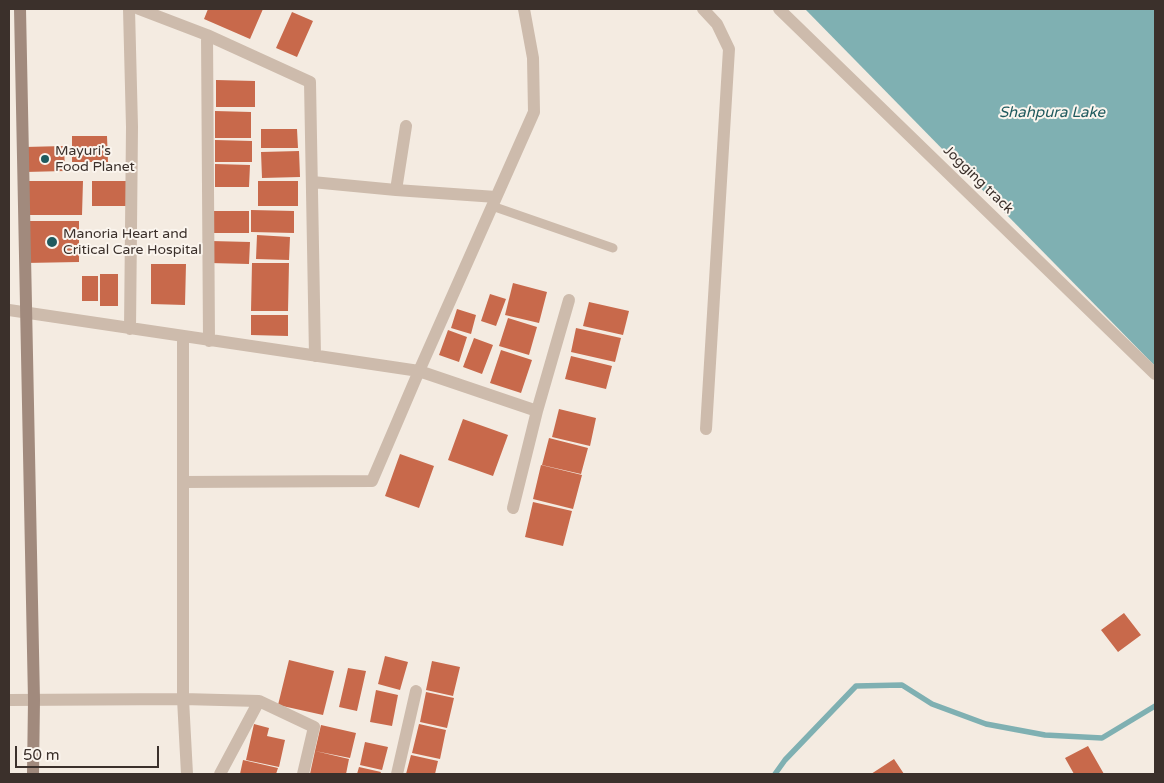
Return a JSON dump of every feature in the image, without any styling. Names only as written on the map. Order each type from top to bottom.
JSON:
[{"type":"main road","points":[[20,9],[34,700],[33,774]]},
{"type":"street","points":[[129,9],[132,127],[130,329]]},
{"type":"street","points":[[139,9],[207,36],[310,82],[315,356]]},
{"type":"street","points":[[183,482],[372,481],[534,112],[533,58],[524,9]]},
{"type":"street","points":[[703,9],[717,24],[729,49],[706,428]]},
{"type":"street","name":"Jogging track","points":[[779,9],[1155,374]]},
{"type":"street","points":[[207,36],[209,340]]},
{"type":"street","points":[[396,190],[406,126]]},
{"type":"street","points":[[312,182],[494,201]]},
{"type":"street","points":[[513,508],[537,411],[569,300]]},
{"type":"street","points":[[9,310],[419,371],[537,411]]},
{"type":"street","points":[[182,337],[183,699],[187,774]]},
{"type":"street","points":[[397,774],[416,691]]},
{"type":"street","points":[[9,700],[183,699],[259,701],[314,727],[303,774]]},
{"type":"street","points":[[220,774],[259,701]]},
{"type":"lane","points":[[494,201],[613,248]]},
{"type":"water","name":"Shahpura Lake","points":[[805,9],[1155,9],[1155,366]]},
{"type":"building","points":[[208,9],[263,9],[250,39],[204,19]]},
{"type":"building","points":[[292,12],[313,21],[297,57],[276,48]]},
{"type":"building","points":[[216,80],[255,81],[255,107],[216,107]]},
{"type":"building","points":[[215,111],[251,112],[251,138],[215,138]]},
{"type":"building","points":[[261,129],[297,129],[298,148],[261,148]]},
{"type":"building","points":[[72,136],[107,136],[108,162],[72,162]]},
{"type":"building","points":[[215,140],[252,141],[252,162],[215,162]]},
{"type":"building","name":"Mayuri's Food Planet","points":[[64,146],[65,171],[25,172],[25,147]]},
{"type":"building","points":[[299,151],[300,177],[262,178],[261,152]]},
{"type":"building","points":[[215,164],[250,165],[249,187],[215,187]]},
{"type":"building","points":[[27,181],[83,181],[82,215],[27,215]]},
{"type":"building","points":[[92,181],[128,181],[128,206],[92,206]]},
{"type":"building","points":[[258,181],[298,181],[298,206],[258,206]]},
{"type":"building","points":[[251,210],[294,211],[294,233],[251,232]]},
{"type":"building","points":[[213,211],[249,211],[249,233],[213,233]]},
{"type":"building","name":"Manoria Heart and Critical Care Hospital","points":[[25,221],[79,221],[79,262],[25,263]]},
{"type":"building","points":[[257,235],[290,237],[289,260],[256,259]]},
{"type":"building","points":[[211,241],[250,242],[249,264],[210,263]]},
{"type":"building","points":[[252,263],[289,263],[288,311],[251,311]]},
{"type":"building","points":[[151,264],[186,264],[185,305],[151,304]]},
{"type":"building","points":[[100,274],[118,274],[118,306],[100,306]]},
{"type":"building","points":[[82,276],[98,276],[98,301],[82,301]]},
{"type":"building","points":[[513,283],[547,292],[539,323],[505,315]]},
{"type":"building","points":[[490,294],[506,299],[496,326],[481,321]]},
{"type":"building","points":[[589,302],[629,311],[623,335],[583,326]]},
{"type":"building","points":[[457,309],[476,315],[471,334],[451,328]]},
{"type":"building","points":[[251,315],[288,315],[288,336],[251,335]]},
{"type":"building","points":[[508,318],[537,327],[529,355],[499,346]]},
{"type":"building","points":[[576,328],[621,338],[615,362],[571,352]]},
{"type":"building","points":[[448,330],[467,337],[459,362],[439,355]]},
{"type":"building","points":[[474,338],[493,345],[482,374],[463,367]]},
{"type":"building","points":[[501,350],[532,360],[521,393],[490,383]]},
{"type":"building","points":[[571,356],[612,366],[606,389],[565,379]]},
{"type":"building","points":[[559,409],[596,418],[590,446],[552,437]]},
{"type":"building","points":[[463,419],[508,435],[493,476],[448,460]]},
{"type":"building","points":[[549,438],[588,448],[581,474],[542,465]]},
{"type":"building","points":[[400,454],[434,466],[419,508],[385,496]]},
{"type":"building","points":[[541,465],[582,475],[573,509],[533,499]]},
{"type":"building","points":[[533,502],[572,511],[563,546],[525,537]]},
{"type":"building","points":[[1124,613],[1141,635],[1118,652],[1101,630]]},
{"type":"building","points":[[385,656],[408,662],[400,690],[378,684]]},
{"type":"building","points":[[289,660],[334,671],[323,715],[278,705]]},
{"type":"building","points":[[432,661],[460,667],[453,696],[426,690]]},
{"type":"building","points":[[348,668],[366,671],[357,711],[339,707]]},
{"type":"building","points":[[376,690],[398,695],[392,726],[370,722]]},
{"type":"building","points":[[426,692],[454,698],[447,728],[420,722]]},
{"type":"building","points":[[254,724],[269,728],[267,736],[285,740],[279,767],[246,760]]},
{"type":"building","points":[[419,724],[446,730],[440,759],[412,753]]},
{"type":"building","points":[[321,725],[356,733],[350,758],[315,751]]},
{"type":"building","points":[[365,742],[388,747],[382,770],[360,765]]},
{"type":"building","points":[[1088,746],[1104,774],[1074,774],[1065,758]]},
{"type":"building","points":[[315,751],[349,759],[346,774],[310,774]]},
{"type":"building","points":[[411,755],[438,761],[435,774],[406,774]]},
{"type":"building","points":[[894,759],[904,774],[871,774]]},
{"type":"building","points":[[243,760],[278,768],[276,774],[240,774]]},
{"type":"building","points":[[359,767],[381,772],[380,774],[357,774]]},
{"type":"waterway","points":[[775,774],[785,760],[856,686],[902,685],[932,704],[986,724],[1045,735],[1102,738],[1155,706]]},
{"type":"place","name":"Mayuri's Food Planet","points":[[45,159]]},
{"type":"place","name":"Manoria Heart and Critical Care Hospital","points":[[52,242]]}]
